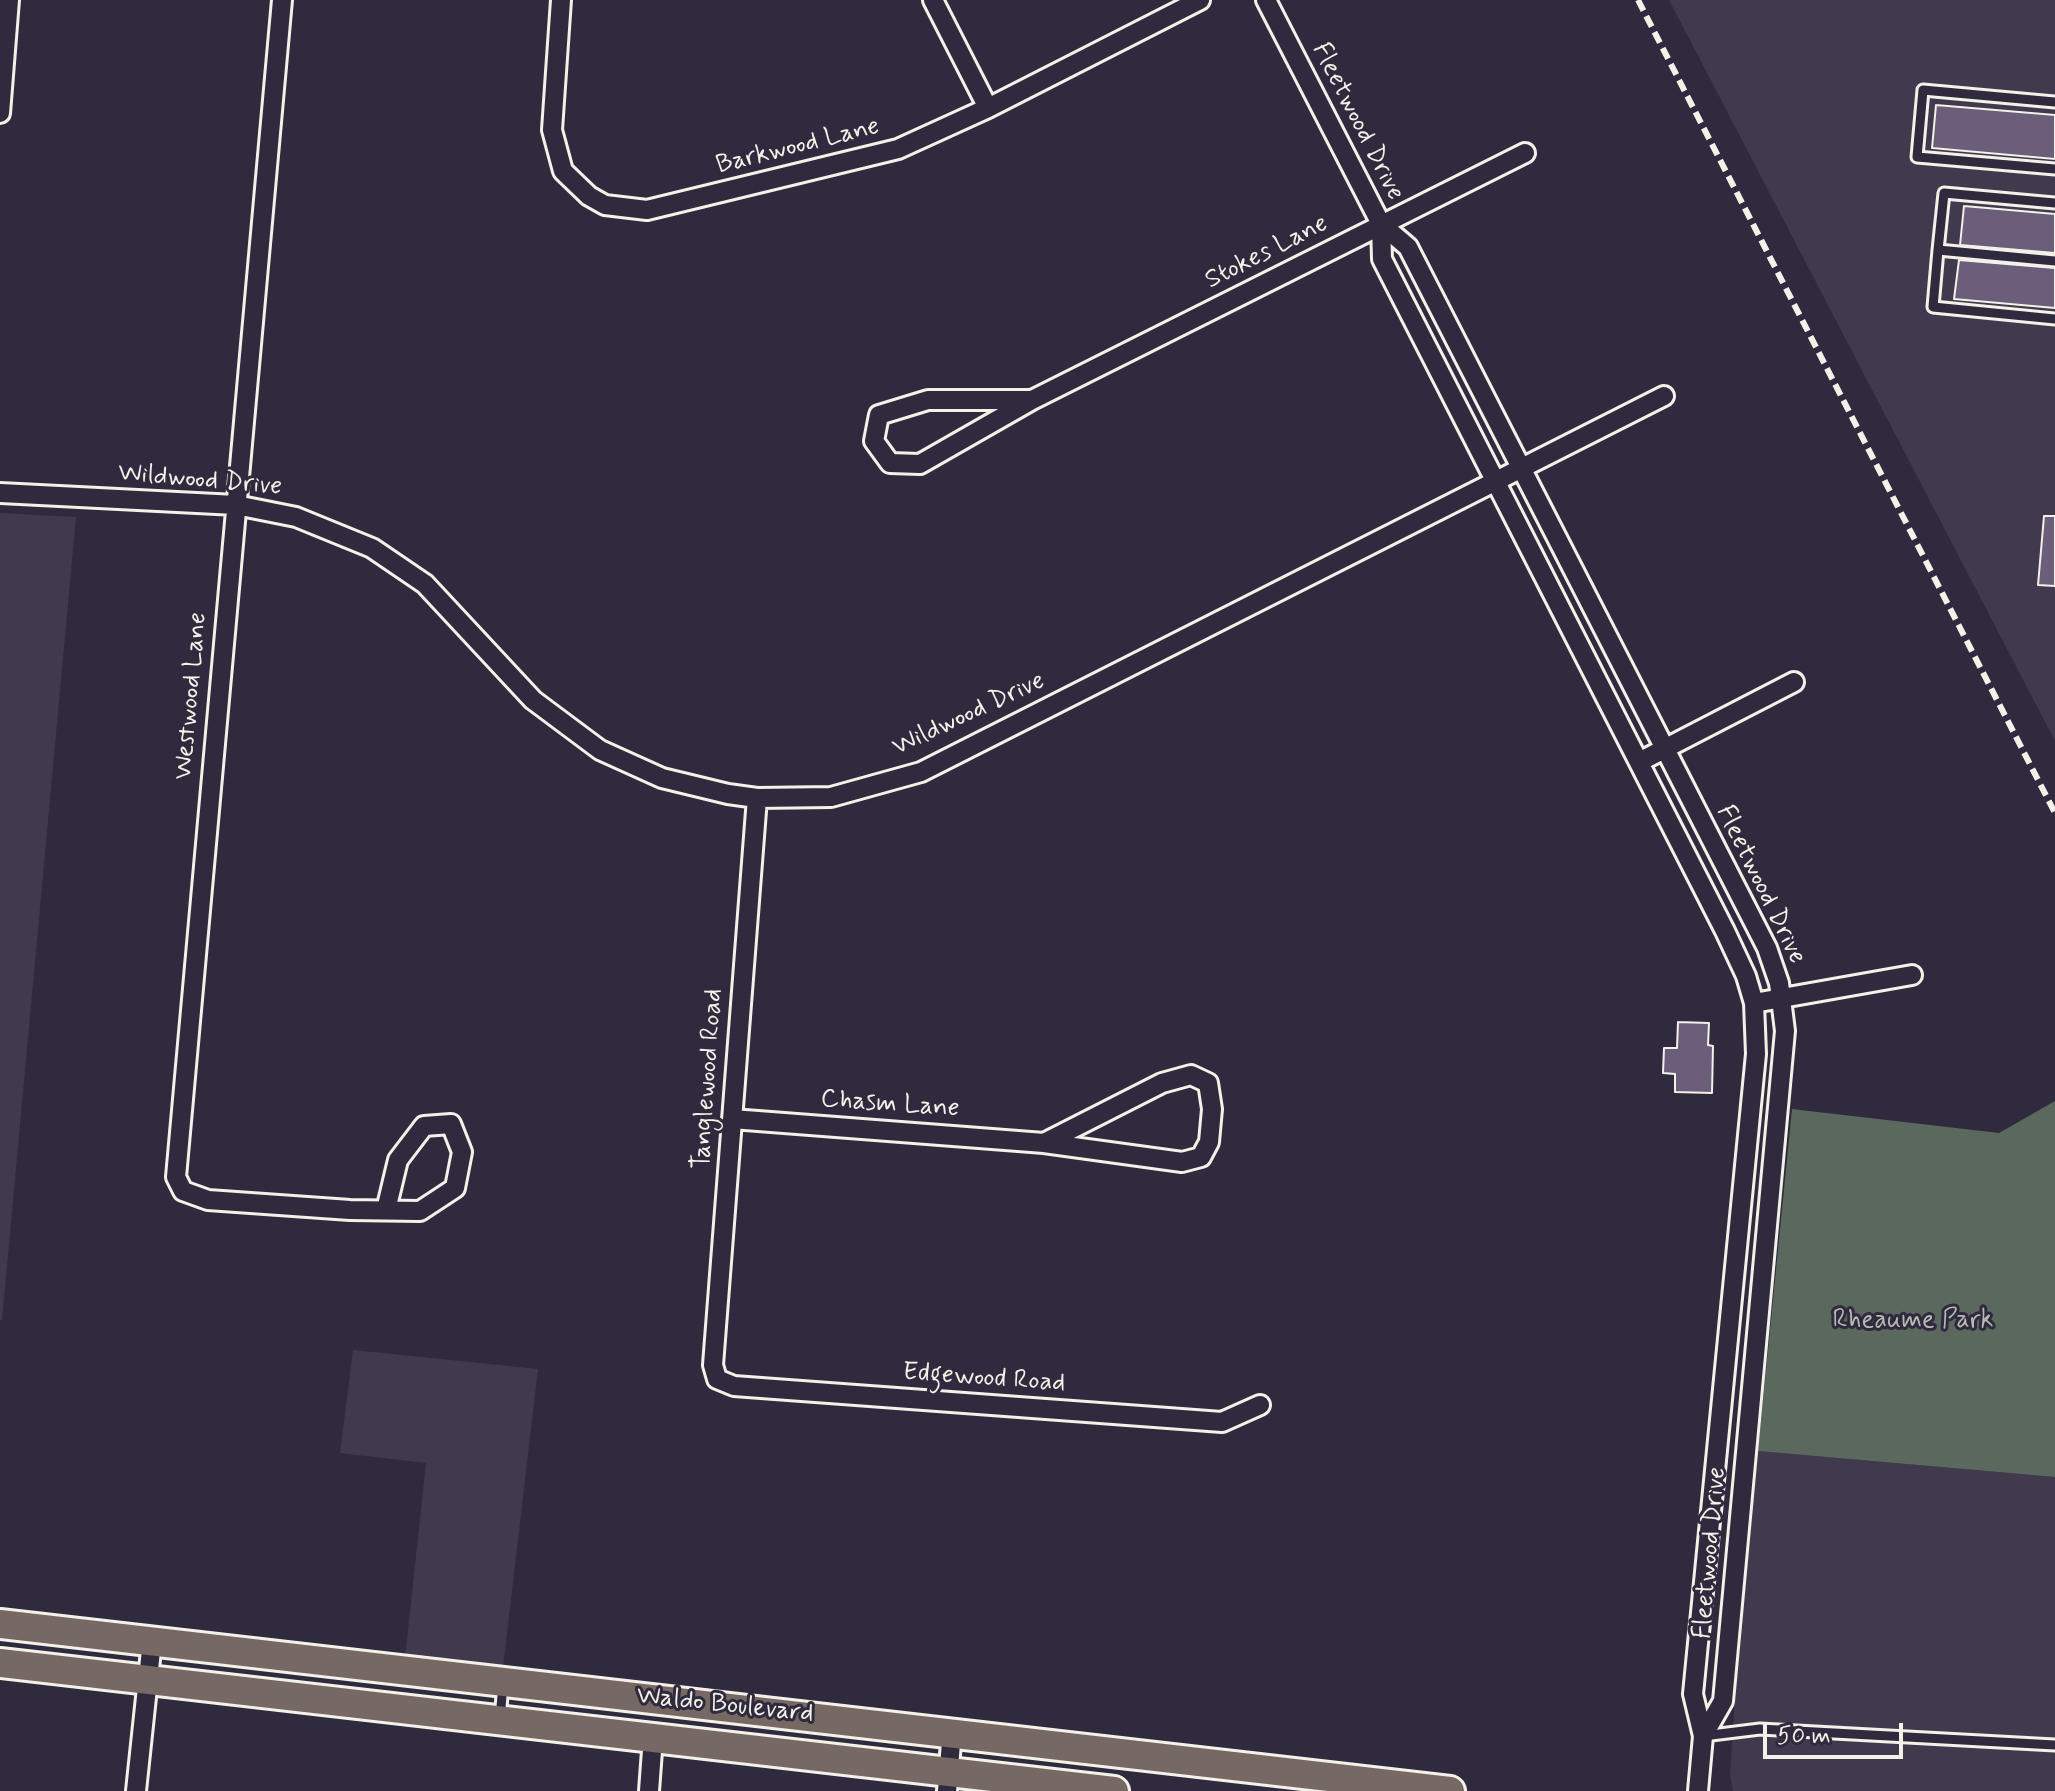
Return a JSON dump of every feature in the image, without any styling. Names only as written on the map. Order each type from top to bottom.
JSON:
[{"type":"main road","name":"Waldo Boulevard","points":[[0,1624],[952,1731],[1450,1791]]},
{"type":"main road","name":"Waldo Boulevard","points":[[0,1663],[653,1737],[948,1781],[1114,1791]]},
{"type":"street","points":[[0,113],[9,0]]},
{"type":"street","name":"Westwood Lane","points":[[282,0],[176,1177],[183,1191],[208,1200],[386,1210],[420,1211],[455,1188],[462,1152],[451,1124],[424,1126],[398,1160],[386,1210]]},
{"type":"street","name":"Barkwood Lane","points":[[561,0],[552,130],[556,153],[572,182],[589,196],[618,209],[647,210],[898,149],[988,108],[1200,0]]},
{"type":"street","points":[[933,0],[988,108]]},
{"type":"street","name":"Fleetwood Drive","points":[[1266,0],[1381,224],[1408,247],[1767,948],[1781,997],[1785,1031],[1780,1098],[1723,1701],[1703,1736]]},
{"type":"street","name":"Stokes Lane","points":[[1032,400],[928,400],[879,415],[874,441],[890,463],[920,464],[1032,400],[1525,153]]},
{"type":"street","name":"Fleetwood Drive","points":[[1381,224],[1382,259],[1725,931],[1746,976],[1754,1003],[1756,1054],[1693,1694],[1703,1736],[1698,1791]]},
{"type":"street","name":"Wildwood Drive","points":[[0,493],[236,505],[296,517],[372,548],[400,566],[451,608],[533,700],[600,750],[662,778],[757,798],[831,797],[921,772],[1664,396]]},
{"type":"street","points":[[1639,762],[1794,682]]},
{"type":"street","name":"Tanglewood Road","points":[[713,1365],[757,798]]},
{"type":"street","points":[[1754,1003],[1912,975]]},
{"type":"street","name":"Chasm Lane","points":[[732,1119],[1044,1143],[1182,1162],[1201,1157],[1209,1142],[1212,1109],[1208,1083],[1191,1075],[1162,1083],[1044,1143]]},
{"type":"street","name":"Edgewood Road","points":[[713,1365],[717,1379],[734,1386],[1222,1422],[1260,1405]]},
{"type":"street","points":[[136,1791],[152,1641]]},
{"type":"street","points":[[948,1781],[952,1731]]},
{"type":"street","points":[[649,1791],[653,1737]]},
{"type":"lane","points":[[2055,102],[1923,90],[1917,157],[2055,169]]},
{"type":"lane","points":[[2055,203],[1944,193],[1933,307],[2055,319]]},
{"type":"lane","points":[[1938,250],[2055,261]]},
{"type":"lane","points":[[500,1719],[504,1681]]},
{"type":"lane","points":[[1703,1736],[1760,1729],[2055,1745]]},
{"type":"shaded area","points":[[1669,0],[2055,0],[2055,741]]},
{"type":"shaded area","points":[[0,513],[76,517],[2,1320],[0,1320]]},
{"type":"shaded area","points":[[353,1350],[538,1369],[503,1668],[405,1658],[426,1463],[340,1453]]},
{"type":"shaded area","points":[[1758,1451],[2055,1477],[2055,1791],[1733,1791],[1730,1775],[1736,1682]]},
{"type":"green space","name":"Rheaume Park","points":[[2055,1101],[2055,1477],[1758,1451],[1792,1109],[1999,1133]]},
{"type":"building","points":[[1936,105],[2055,115],[2055,159],[1932,148]]},
{"type":"building","points":[[1964,206],[2055,214],[2055,253],[1960,245]]},
{"type":"building","points":[[1959,260],[2055,268],[2055,308],[1954,299]]},
{"type":"building","points":[[2044,516],[2055,516],[2055,586],[2038,585]]},
{"type":"building","points":[[1678,1022],[1709,1023],[1708,1045],[1713,1046],[1712,1093],[1675,1092],[1675,1074],[1663,1073],[1664,1048],[1677,1048]]},
{"type":"railway","points":[[1638,0],[2055,813]]}]
